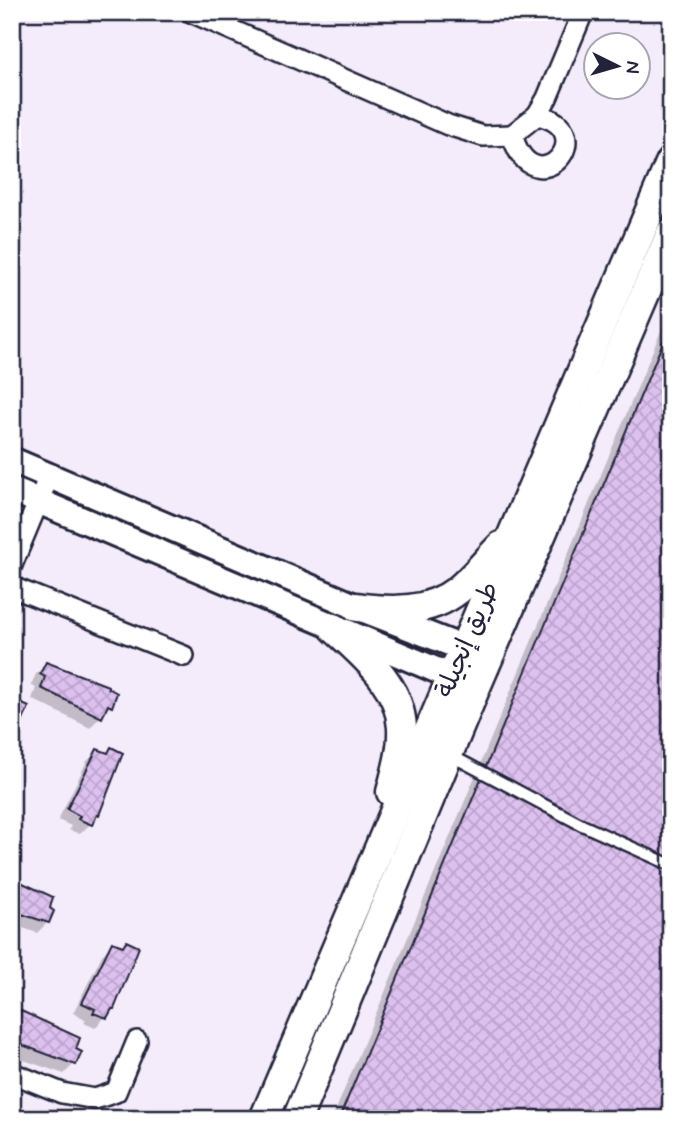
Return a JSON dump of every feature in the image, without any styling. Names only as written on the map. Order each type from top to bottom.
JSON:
[{"type":"main road","name":"طريق إنجيلة","points":[[477,654],[513,534],[671,161]]},
{"type":"main road","name":"طريق إنجيلة","points":[[264,1119],[382,845],[464,682],[671,233]]},
{"type":"main road","points":[[356,607],[398,611],[417,609],[442,600],[458,590],[513,534]]},
{"type":"main road","points":[[334,628],[387,682],[397,701],[401,718],[399,752],[382,845]]},
{"type":"main road","name":"طريق إنجيلة","points":[[297,1119],[449,755],[464,682]]},
{"type":"street","points":[[191,12],[448,125],[484,136],[512,135],[537,115],[547,98],[583,12]]},
{"type":"street","points":[[512,135],[519,155],[531,165],[547,166],[560,158],[566,143],[562,128],[551,118],[537,115]]},
{"type":"street","points":[[12,460],[356,607],[477,654]]},
{"type":"street","points":[[12,565],[50,476]]},
{"type":"street","points":[[12,490],[464,682]]},
{"type":"street","points":[[12,587],[184,656]]},
{"type":"street","points":[[12,1073],[62,1093],[95,1099],[116,1092],[137,1041]]},
{"type":"lane","points":[[449,755],[582,825],[671,865]]},
{"type":"building","points":[[671,323],[671,1119],[339,1119]]},
{"type":"building","points":[[46,662],[108,686],[117,693],[112,707],[108,705],[102,718],[41,688],[45,677],[40,674]]},
{"type":"building","points":[[12,695],[18,697],[16,701],[29,707],[12,744]]},
{"type":"building","points":[[111,747],[123,753],[99,815],[92,825],[78,819],[80,816],[67,809],[97,749],[108,753]]},
{"type":"building","points":[[12,878],[53,897],[50,908],[54,911],[49,923],[12,911]]},
{"type":"building","points":[[126,941],[139,947],[114,1009],[107,1018],[93,1013],[95,1009],[82,1003],[112,942],[123,946]]},
{"type":"building","points":[[19,1010],[80,1038],[76,1049],[82,1052],[76,1065],[14,1042],[12,1023]]}]
